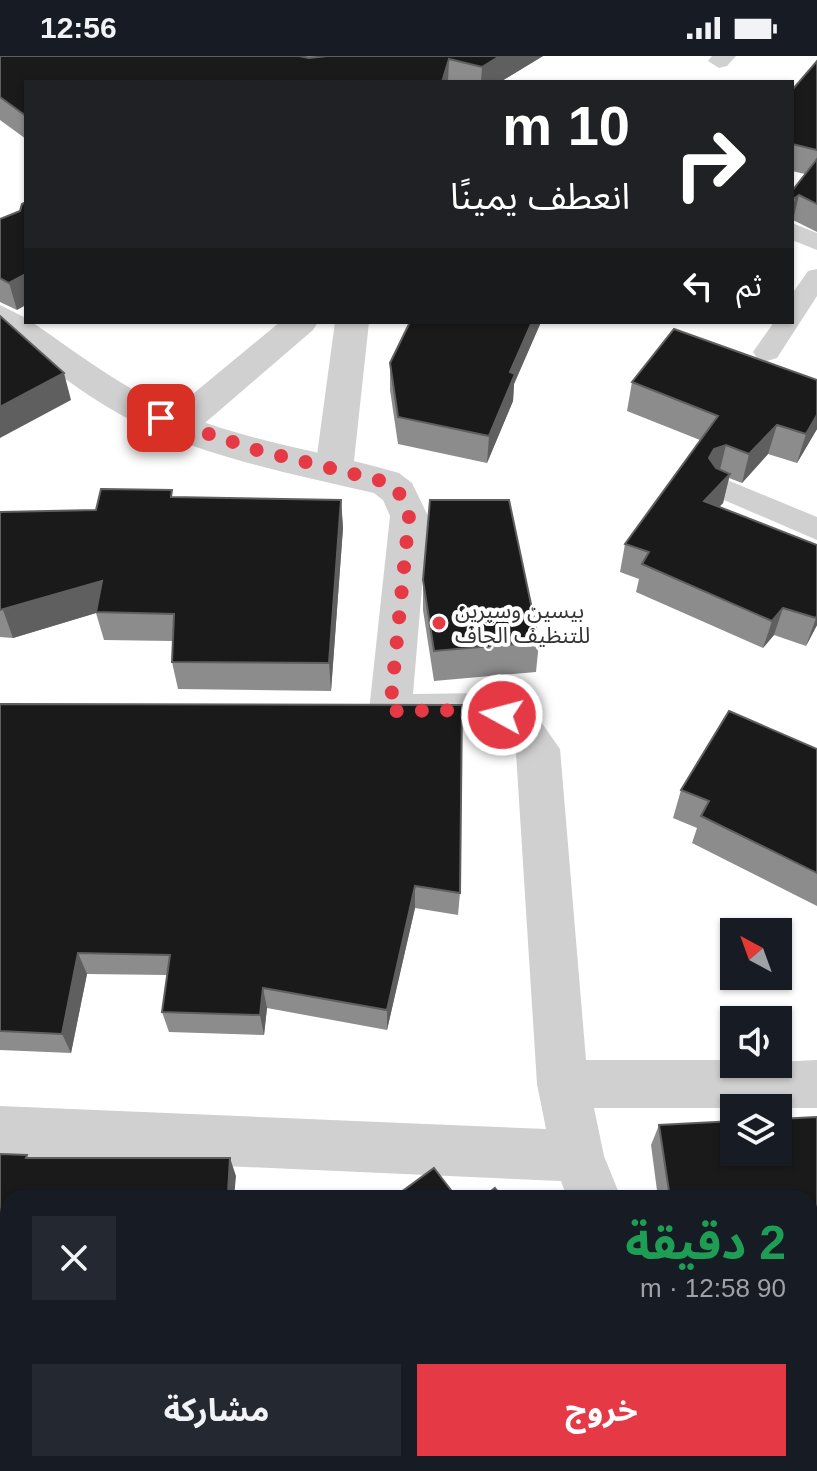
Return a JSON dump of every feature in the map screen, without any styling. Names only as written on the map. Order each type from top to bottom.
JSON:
[{"type":"street","points":[[0,316],[143,411],[178,426],[386,482],[399,493],[409,516],[375,711],[487,710],[517,721],[538,749],[563,1084],[586,1177],[0,1131]]},
{"type":"street","points":[[178,426],[299,324]]},
{"type":"street","points":[[334,470],[352,324]]},
{"type":"street","points":[[563,1084],[817,1084]]},
{"type":"lane","points":[[794,232],[817,242]]},
{"type":"lane","points":[[794,311],[817,277]]},
{"type":"lane","points":[[767,352],[786,324]]},
{"type":"lane","points":[[720,487],[817,529]]},
{"type":"building","points":[[0,56],[500,56],[482,67],[449,59],[443,80],[24,80],[24,115],[0,97]]},
{"type":"building","points":[[817,61],[817,150],[794,144],[794,88]]},
{"type":"building","points":[[817,159],[817,204],[799,195],[794,198],[794,188]]},
{"type":"building","points":[[22,204],[24,275],[9,283],[0,278],[0,219],[20,211]]},
{"type":"building","points":[[0,316],[64,373],[0,407]]},
{"type":"building","points":[[409,324],[531,324],[510,372],[515,374],[489,436],[398,417],[390,363]]},
{"type":"building","points":[[674,329],[817,380],[817,415],[806,434],[777,425],[749,454],[726,445],[714,449],[709,458],[716,468],[730,474],[704,501],[817,545],[816,618],[783,608],[772,621],[642,564],[649,552],[625,544],[718,416],[632,382]]},
{"type":"building","points":[[101,489],[172,490],[171,497],[341,500],[329,663],[172,662],[174,614],[96,612],[102,581],[0,610],[0,512],[96,510]]},
{"type":"building","points":[[430,500],[509,500],[539,642],[434,651],[423,580]]},
{"type":"building","points":[[0,704],[462,705],[460,893],[415,886],[387,1010],[263,988],[260,1015],[162,1012],[170,955],[78,953],[62,1034],[0,1031]]},
{"type":"building","points":[[729,711],[817,749],[817,873],[701,816],[709,801],[681,790]]},
{"type":"building","points":[[817,1117],[817,1190],[669,1190],[659,1125],[720,1122],[720,1166],[792,1166],[792,1118]]},
{"type":"building","points":[[0,1154],[27,1155],[26,1158],[230,1158],[228,1190],[0,1190]]},
{"type":"building","points":[[434,1168],[451,1190],[404,1190]]},
{"type":"place","name":"بيسين وسيرين للتنظيف الجاف","points":[[439,623]]},
{"type":"route","points":[[161,418],[257,450],[386,482],[399,493],[409,516],[390,711],[487,710],[502,715]]}]
